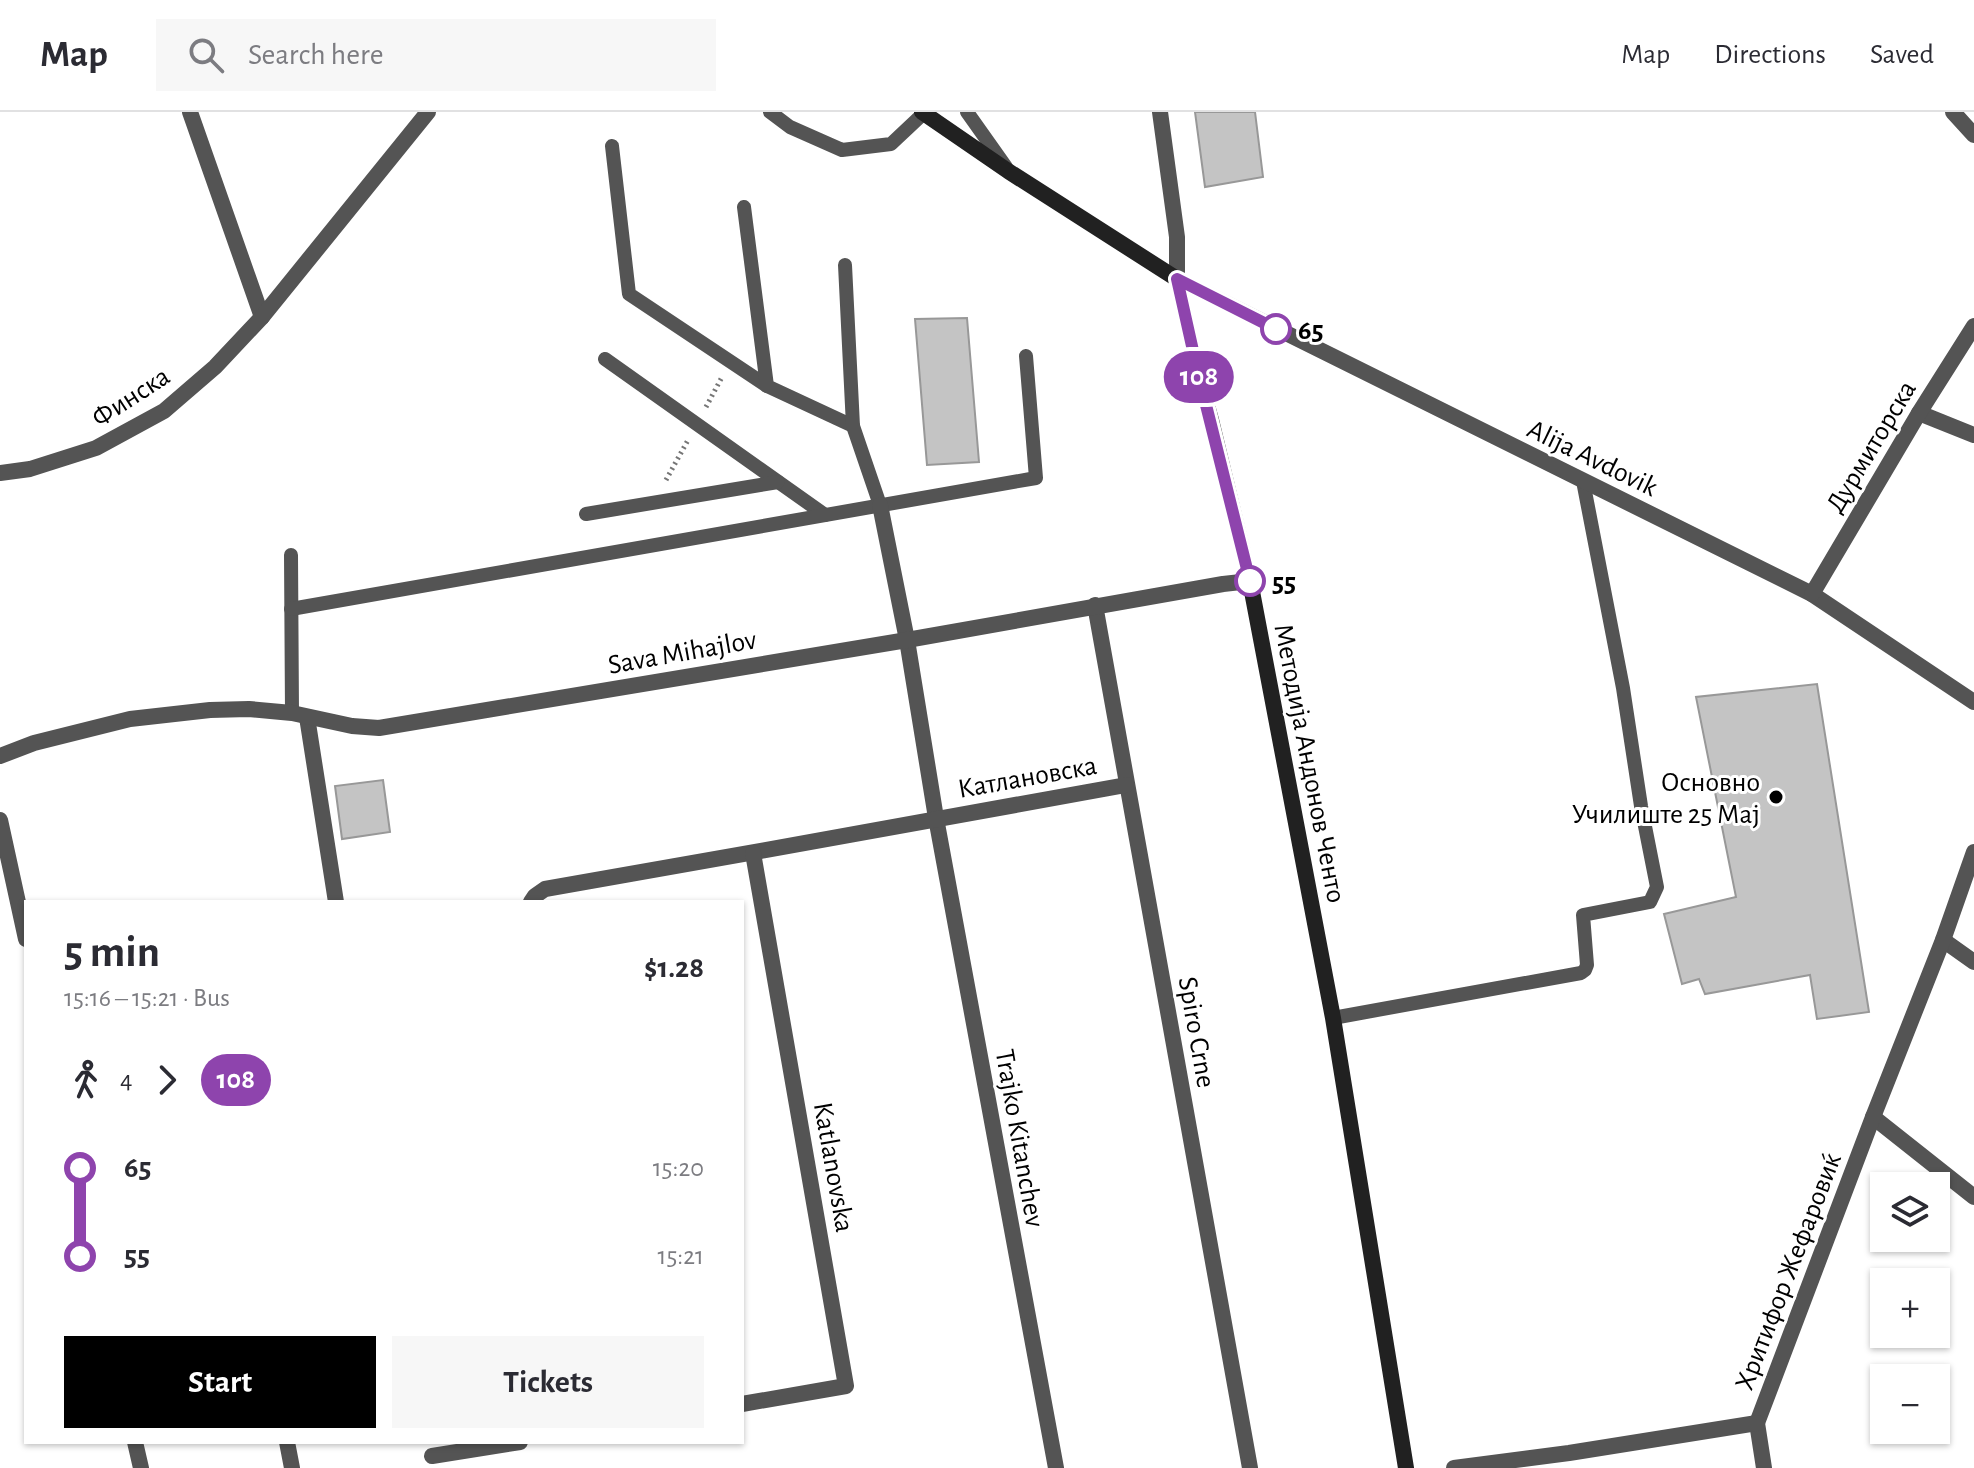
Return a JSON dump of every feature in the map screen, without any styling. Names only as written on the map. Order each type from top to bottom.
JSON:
[{"type":"main road","points":[[923,112],[1008,171],[1177,279]]},
{"type":"main road","name":"Методија Андонов Ченто","points":[[1177,279],[1250,581],[1333,1018],[1406,1468]]},
{"type":"street","points":[[190,112],[262,317]]},
{"type":"street","name":"Финска","points":[[0,473],[30,469],[96,448],[164,411],[215,367],[262,317],[428,112]]},
{"type":"street","points":[[1160,112],[1177,237],[1177,279]]},
{"type":"street","points":[[1953,112],[1974,135]]},
{"type":"street","name":"Alija Avdovik","points":[[1177,279],[1812,594],[1974,702]]},
{"type":"street","name":"Дурмиторска","points":[[1812,594],[1974,326]]},
{"type":"street","points":[[1919,413],[1974,435]]},
{"type":"street","name":"Trajko Kitanchev","points":[[880,505],[1056,1468]]},
{"type":"street","name":"Sava Mihajlov","points":[[0,756],[34,743],[130,719],[210,710],[249,709],[379,728],[1250,581]]},
{"type":"street","name":"Spiro Crne","points":[[1095,605],[1250,1468]]},
{"type":"street","points":[[299,715],[336,900]]},
{"type":"street","name":"Катлановска","points":[[936,818],[1126,785]]},
{"type":"street","points":[[532,900],[545,889],[936,818]]},
{"type":"street","points":[[0,820],[24,930]]},
{"type":"street","name":"Хритифор Жефаровиќ","points":[[1454,1468],[1570,1460],[1757,1423],[1974,852]]},
{"type":"street","name":"Katlanovska","points":[[744,1404],[846,1386],[753,853]]},
{"type":"street","points":[[1943,940],[1974,962]]},
{"type":"street","points":[[1873,1117],[1974,1197]]},
{"type":"street","points":[[1757,1423],[1764,1468]]},
{"type":"street","points":[[135,1444],[141,1468]]},
{"type":"street","points":[[287,1444],[292,1468]]},
{"type":"street","points":[[432,1455],[506,1444]]},
{"type":"lane","points":[[770,112],[790,127],[842,150],[891,144],[923,112]]},
{"type":"lane","points":[[967,112],[1008,171]]},
{"type":"lane","points":[[612,146],[629,294],[767,386],[853,426]]},
{"type":"lane","points":[[744,207],[767,386]]},
{"type":"lane","points":[[845,265],[853,426],[880,505]]},
{"type":"lane","points":[[291,609],[1036,478],[1026,356]]},
{"type":"lane","points":[[605,359],[825,515]]},
{"type":"lane","points":[[1333,1018],[1581,973],[1587,965],[1583,915],[1650,902],[1657,887],[1583,481]]},
{"type":"lane","points":[[586,514],[778,482]]},
{"type":"lane","points":[[291,555],[291,609],[299,715]]},
{"type":"building","points":[[1195,112],[1255,112],[1263,177],[1205,187]]},
{"type":"building","points":[[967,318],[979,462],[927,465],[915,319]]},
{"type":"building","name":"Основно Училиште 25 Мај","points":[[1817,684],[1869,1012],[1817,1019],[1810,975],[1705,994],[1699,979],[1682,984],[1664,914],[1736,897],[1696,697]]},
{"type":"building","points":[[383,780],[390,832],[342,839],[335,786]]},
{"type":"bus line","name":"108","points":[[1250,581],[1177,279],[1276,329]]},
{"type":"place","name":"65","points":[[1276,329]]},
{"type":"place","name":"55","points":[[1250,581]]},
{"type":"place","name":"Основно Училиште 25 Мај","points":[[1776,797]]}]
